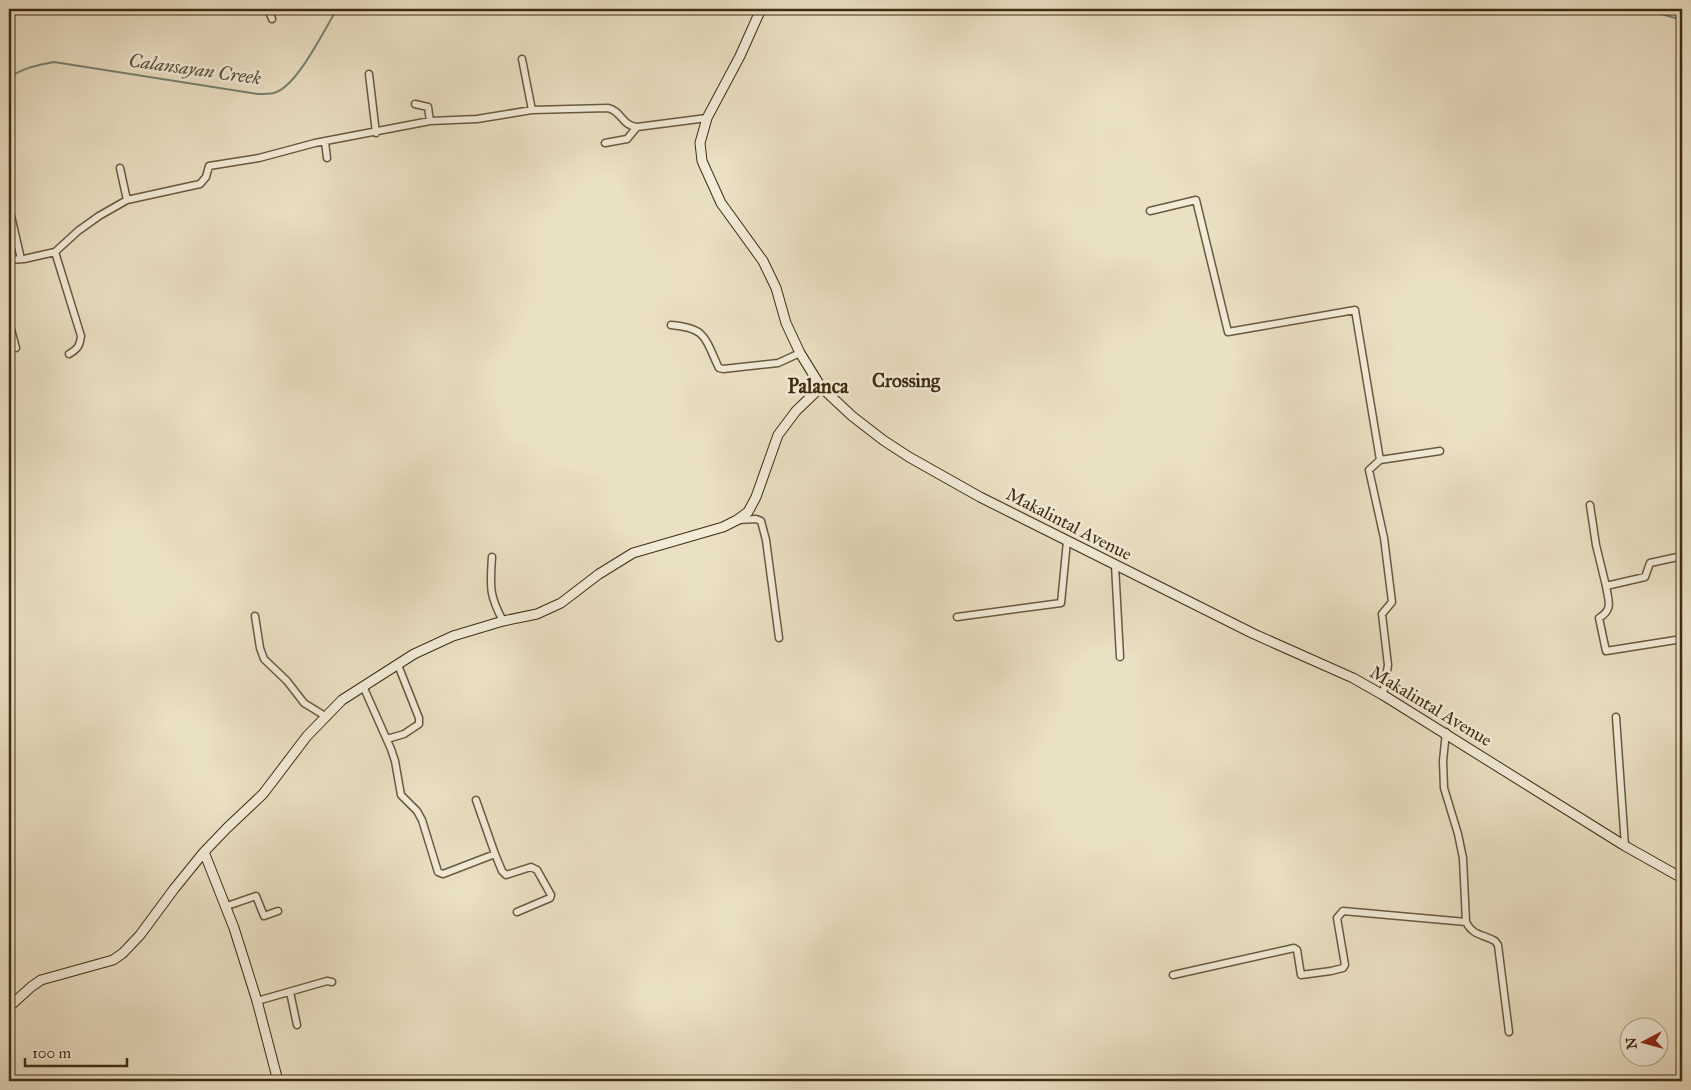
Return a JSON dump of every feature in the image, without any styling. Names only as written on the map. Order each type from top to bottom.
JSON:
[{"type":"main road","name":"Makalintal Avenue","points":[[761,9],[740,56],[707,118],[700,143],[702,161],[721,203],[763,261],[776,288],[786,323],[800,353],[821,387],[852,416],[909,457],[980,497],[1066,541],[1254,634],[1353,678],[1384,694],[1626,846],[1682,878]]},
{"type":"main road","points":[[9,1007],[41,980],[113,960],[123,953],[140,935],[174,888],[204,852],[226,828],[263,794],[307,736],[342,700],[414,654],[453,636],[503,621],[537,614],[561,603],[599,574],[633,553],[724,527],[738,520],[748,512],[756,498],[778,435],[796,411],[821,387]]},
{"type":"main road","points":[[204,852],[227,906],[257,1001],[278,1081]]},
{"type":"street","points":[[268,9],[272,19]]},
{"type":"street","points":[[522,59],[532,110]]},
{"type":"street","points":[[369,74],[376,132]]},
{"type":"street","points":[[415,104],[428,107],[430,121]]},
{"type":"street","points":[[9,260],[55,252],[78,231],[127,200],[200,184],[206,177],[209,166],[260,158],[325,142],[430,121],[477,119],[532,110],[614,109],[630,127],[707,118]]},
{"type":"street","points":[[605,142],[627,139],[637,127]]},
{"type":"street","points":[[325,142],[327,158]]},
{"type":"street","points":[[120,168],[127,200]]},
{"type":"street","points":[[1150,211],[1196,200],[1228,332],[1355,310],[1380,460]]},
{"type":"street","points":[[9,207],[21,259]]},
{"type":"street","points":[[55,252],[82,336],[80,344],[75,351],[69,354]]},
{"type":"street","points":[[9,322],[16,348]]},
{"type":"street","points":[[670,326],[694,329],[704,338],[719,368],[723,369],[778,363],[800,353]]},
{"type":"street","points":[[1384,694],[1388,665],[1382,614],[1392,602],[1384,538],[1369,470],[1380,460],[1440,451]]},
{"type":"street","points":[[1590,505],[1609,607],[1606,614],[1599,618],[1606,651],[1682,639]]},
{"type":"street","points":[[738,520],[756,519],[761,522],[766,540],[779,638]]},
{"type":"street","points":[[957,617],[1061,603],[1066,541]]},
{"type":"street","points":[[1606,586],[1645,577],[1650,563],[1682,556]]},
{"type":"street","points":[[492,557],[490,586],[493,602],[503,621]]},
{"type":"street","points":[[1115,565],[1120,657]]},
{"type":"street","points":[[255,616],[260,648],[264,659],[304,703],[325,716]]},
{"type":"street","points":[[387,739],[404,734],[419,724],[419,718],[398,665]]},
{"type":"street","points":[[363,686],[395,761],[400,791],[403,798],[417,811],[422,820],[438,872],[443,874],[495,854]]},
{"type":"street","points":[[1616,717],[1626,846]]},
{"type":"street","points":[[1446,732],[1443,761],[1444,788],[1463,858],[1466,922],[1475,933],[1491,938],[1496,941],[1498,946],[1509,1032]]},
{"type":"street","points":[[476,800],[502,871],[506,875],[531,867],[534,868],[551,895],[548,900],[517,912]]},
{"type":"street","points":[[227,906],[256,896],[264,916],[278,912]]},
{"type":"street","points":[[1173,976],[1294,948],[1297,950],[1301,975],[1343,968],[1345,965],[1337,918],[1343,911],[1466,922]]},
{"type":"street","points":[[257,1001],[327,981],[332,982]]},
{"type":"street","points":[[290,992],[297,1025]]},
{"type":"waterway","name":"Calansayan Creek","points":[[9,78],[25,69],[54,62],[258,94],[274,93],[283,89],[301,69],[337,9]]},
{"type":"waterway","name":"Calansayan Creek","points":[[1644,9],[1682,20]]},
{"type":"district","name":"Crossing","points":[[906,380]]},
{"type":"district","name":"Palanca","points":[[818,386]]}]
